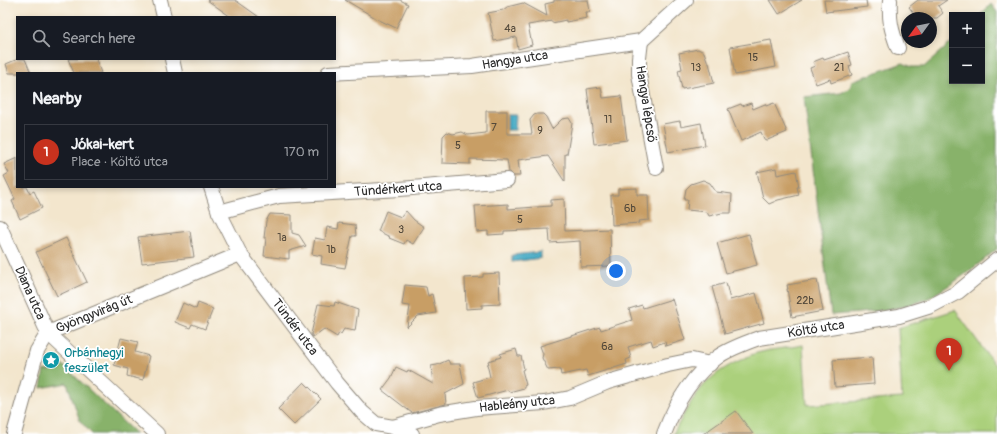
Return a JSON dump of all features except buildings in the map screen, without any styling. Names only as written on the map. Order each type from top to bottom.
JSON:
[{"type":"street","points":[[160,0],[164,16]]},
{"type":"street","points":[[641,41],[686,0]]},
{"type":"street","points":[[890,0],[889,15],[892,32],[898,48]]},
{"type":"street","name":"Hangya utca","points":[[336,73],[472,66],[641,41]]},
{"type":"street","name":"Hangya lépcső","points":[[641,41],[638,74],[656,168]]},
{"type":"street","points":[[172,60],[175,72]]},
{"type":"street","name":"Tündérkert utca","points":[[219,212],[279,196],[400,190],[507,180]]},
{"type":"street","name":"Tündér utca","points":[[211,188],[219,212],[240,254],[337,383],[362,412],[376,424],[393,427],[412,434]]},
{"type":"street","name":"Diana utca","points":[[0,227],[48,333],[157,434]]},
{"type":"street","name":"Gyöngyvirág út","points":[[14,434],[37,351],[48,333],[240,254]]},
{"type":"street","name":"Költő utca","points":[[664,434],[682,394],[710,364],[720,356],[739,345],[759,338],[826,326],[900,316],[931,306],[958,292],[997,260]]},
{"type":"street","name":"Hableány utca","points":[[393,427],[439,414],[476,408],[544,403],[570,398],[608,382],[668,365],[692,360],[710,364]]},
{"type":"green space","points":[[991,4],[997,12],[997,249],[962,276],[926,299],[902,307],[831,315],[804,97],[841,93],[850,88],[852,81],[903,63],[912,67],[924,67],[949,45],[949,84],[985,84],[985,12],[983,12]]},
{"type":"green space","points":[[955,310],[997,368],[997,434],[673,434],[700,389],[718,373],[755,353],[803,345],[807,405],[902,398],[898,328]]},
{"type":"green space","points":[[61,363],[136,434],[92,434],[80,421],[67,383],[41,388],[44,370],[50,371]]},
{"type":"water","points":[[507,115],[516,115],[515,130],[507,130]]},
{"type":"water","points":[[541,252],[541,258],[512,262],[512,255]]},
{"type":"place","name":"Orbánhegyi feszület","points":[[51,360]]},
{"type":"place","name":"Jókai-kert","points":[[949,371]]}]
